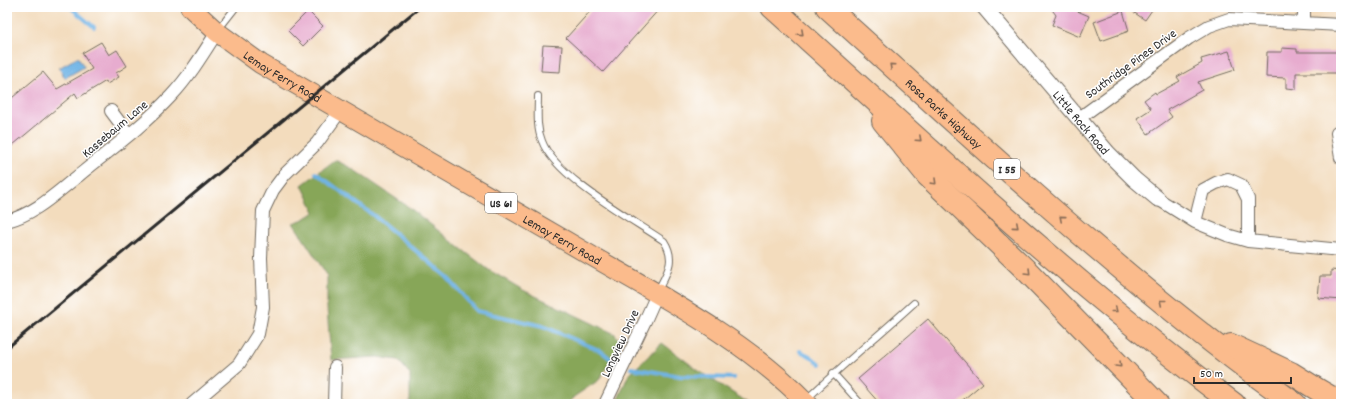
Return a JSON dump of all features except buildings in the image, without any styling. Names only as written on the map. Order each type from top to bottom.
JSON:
[{"type":"highway","points":[[772,7],[1052,257],[1162,348],[1234,404]]},
{"type":"highway","name":"Rosa Parks Highway","points":[[827,7],[1065,221],[1192,326]]},
{"type":"highway","points":[[838,66],[927,175],[1028,272],[1157,404]]},
{"type":"highway","points":[[1192,326],[1291,373],[1341,403]]},
{"type":"highway","name":"I 55","points":[[1192,326],[1295,404]]},
{"type":"main road","name":"Lemay Ferry Road","points":[[190,7],[217,32],[261,64],[657,294],[736,343],[787,383],[806,402]]},
{"type":"street","name":"Little Rock Road","points":[[984,7],[1108,153],[1134,179],[1158,199],[1195,222],[1227,235],[1248,241],[1341,250]]},
{"type":"street","points":[[1304,7],[1304,23]]},
{"type":"street","name":"Southridge Pines Drive","points":[[1078,119],[1189,38],[1209,26],[1229,19],[1341,25]]},
{"type":"street","name":"Kassebaum Lane","points":[[7,221],[21,217],[43,204],[129,135],[172,96],[200,59],[217,32]]},
{"type":"street","points":[[192,404],[239,364],[258,334],[263,307],[261,258],[263,211],[273,190],[285,174],[317,143],[341,110]]},
{"type":"street","points":[[111,112],[129,135]]},
{"type":"street","points":[[1337,133],[1341,158]]},
{"type":"street","points":[[1195,222],[1203,190],[1228,179],[1241,185],[1248,199],[1248,241]]},
{"type":"street","name":"Longview Drive","points":[[605,404],[657,294]]},
{"type":"street","points":[[334,404],[335,367]]},
{"type":"lane","points":[[217,32],[236,7]]},
{"type":"lane","points":[[538,96],[538,123],[542,142],[555,160],[582,186],[664,242],[668,248],[670,254],[669,266],[657,294]]},
{"type":"lane","points":[[806,402],[833,373],[914,303]]},
{"type":"lane","points":[[833,373],[861,404]]},
{"type":"green space","points":[[335,160],[351,168],[410,208],[489,270],[523,290],[615,334],[620,341],[619,347],[599,380],[575,396],[567,404],[410,404],[410,374],[398,360],[377,357],[331,360],[327,308],[327,275],[293,223],[304,219],[315,212],[302,185]]},
{"type":"green space","points":[[662,343],[699,371],[750,404],[616,404],[628,376]]},
{"type":"water","points":[[78,57],[84,67],[65,78],[59,68]]},
{"type":"waterway","points":[[70,7],[94,27]]},
{"type":"waterway","points":[[316,173],[373,215],[446,276],[477,311],[543,326],[601,351],[616,363]]},
{"type":"waterway","points":[[800,351],[810,356],[820,364]]},
{"type":"waterway","points":[[631,368],[680,376],[734,378]]},
{"type":"railway","points":[[7,348],[420,7]]}]
